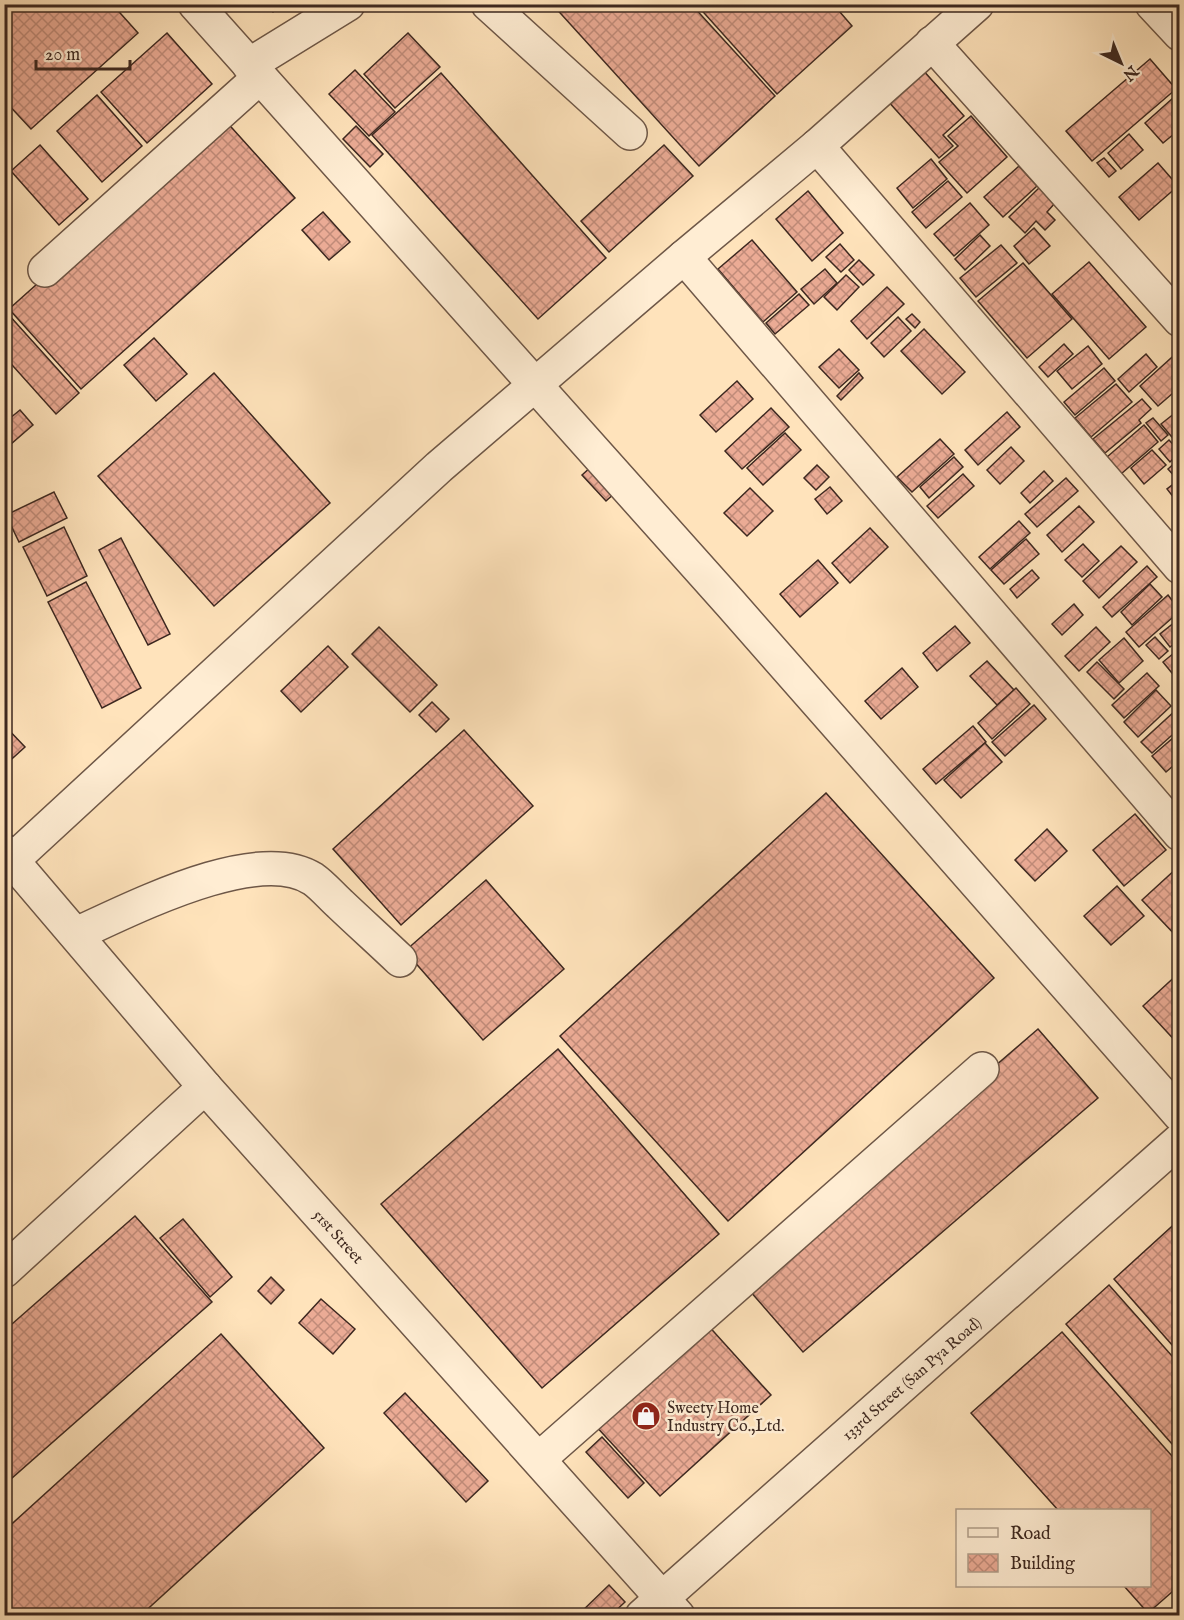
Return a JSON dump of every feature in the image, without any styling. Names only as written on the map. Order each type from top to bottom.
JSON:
[{"type":"street","points":[[195,4],[535,383],[1179,1115]]},
{"type":"street","points":[[45,270],[255,71],[348,4]]},
{"type":"street","points":[[488,4],[630,133]]},
{"type":"street","points":[[1152,4],[1179,34]]},
{"type":"street","points":[[7,860],[430,475],[535,383],[817,146],[973,6]]},
{"type":"street","points":[[932,43],[1179,320]]},
{"type":"street","points":[[817,146],[1179,567]]},
{"type":"street","points":[[684,257],[1179,834]]},
{"type":"street","name":"51st Street","points":[[7,860],[76,934],[205,1087],[539,1459],[661,1609]]},
{"type":"street","points":[[76,934],[183,887],[236,873],[268,868],[293,871],[313,879],[400,960]]},
{"type":"street","points":[[539,1459],[982,1069]]},
{"type":"street","points":[[4,1270],[205,1087]]},
{"type":"street","name":"133rd Street (San Pya Road)","points":[[661,1609],[1179,1140]]},
{"type":"building","points":[[4,4],[112,4],[138,33],[31,129],[4,100]]},
{"type":"building","points":[[266,4],[281,4],[273,12]]},
{"type":"building","points":[[552,4],[691,4],[775,96],[699,166]]},
{"type":"building","points":[[696,4],[833,4],[852,26],[777,94]]},
{"type":"building","points":[[167,33],[212,84],[147,143],[101,92]]},
{"type":"building","points":[[408,33],[440,67],[395,108],[364,74]]},
{"type":"building","points":[[1150,59],[1176,89],[1092,161],[1066,131]]},
{"type":"building","points":[[922,69],[964,116],[943,135],[953,146],[939,158],[887,100]]},
{"type":"building","points":[[355,70],[395,112],[369,136],[329,94]]},
{"type":"building","points":[[441,73],[606,258],[538,319],[372,135]]},
{"type":"building","points":[[97,95],[142,146],[102,182],[57,131]]},
{"type":"building","points":[[1173,98],[1180,105],[1180,129],[1163,143],[1145,123]]},
{"type":"building","points":[[971,116],[1007,157],[967,193],[939,162],[958,146],[948,136]]},
{"type":"building","points":[[223,118],[295,198],[81,389],[9,309]]},
{"type":"building","points":[[356,126],[383,154],[370,167],[343,139]]},
{"type":"building","points":[[1129,134],[1143,150],[1121,169],[1108,153]]},
{"type":"building","points":[[40,145],[88,199],[59,225],[11,171]]},
{"type":"building","points":[[664,145],[693,176],[609,252],[581,221]]},
{"type":"building","points":[[1104,158],[1116,171],[1109,177],[1097,163]]},
{"type":"building","points":[[931,159],[947,179],[913,208],[897,188]]},
{"type":"building","points":[[1158,163],[1178,186],[1139,220],[1119,197]]},
{"type":"building","points":[[1019,166],[1037,186],[1003,217],[984,197]]},
{"type":"building","points":[[948,181],[962,197],[926,228],[912,212]]},
{"type":"building","points":[[1040,187],[1055,203],[1047,212],[1055,220],[1045,230],[1036,221],[1025,233],[1009,217]]},
{"type":"building","points":[[808,191],[843,233],[812,261],[776,219]]},
{"type":"building","points":[[970,203],[989,225],[954,256],[934,234]]},
{"type":"building","points":[[323,212],[350,242],[329,260],[302,230]]},
{"type":"building","points":[[1034,228],[1050,246],[1029,264],[1014,246]]},
{"type":"building","points":[[980,235],[990,246],[965,270],[955,259]]},
{"type":"building","points":[[752,240],[797,292],[763,322],[718,269]]},
{"type":"building","points":[[840,244],[854,260],[841,272],[826,257]]},
{"type":"building","points":[[1001,245],[1017,263],[976,297],[960,278]]},
{"type":"building","points":[[859,260],[874,275],[863,285],[849,270]]},
{"type":"building","points":[[1089,262],[1146,327],[1109,359],[1052,294]]},
{"type":"building","points":[[1023,263],[1072,319],[1027,358],[978,301]]},
{"type":"building","points":[[825,269],[837,283],[814,304],[801,289]]},
{"type":"building","points":[[846,275],[859,287],[837,310],[824,297]]},
{"type":"building","points":[[887,287],[904,304],[867,339],[851,321]]},
{"type":"building","points":[[799,294],[809,305],[775,334],[766,323]]},
{"type":"building","points":[[8,314],[79,393],[56,414],[4,356],[4,317]]},
{"type":"building","points":[[912,314],[920,322],[915,328],[906,319]]},
{"type":"building","points":[[898,317],[911,331],[884,357],[871,343]]},
{"type":"building","points":[[924,329],[965,372],[942,394],[901,351]]},
{"type":"building","points":[[154,338],[187,374],[156,401],[124,365]]},
{"type":"building","points":[[1064,344],[1073,354],[1048,377],[1039,367]]},
{"type":"building","points":[[1088,346],[1102,364],[1072,389],[1057,371]]},
{"type":"building","points":[[839,349],[859,370],[839,388],[819,367]]},
{"type":"building","points":[[1180,350],[1180,387],[1158,406],[1140,386]]},
{"type":"building","points":[[1146,354],[1157,367],[1129,392],[1118,379]]},
{"type":"building","points":[[1104,368],[1115,381],[1075,415],[1064,402]]},
{"type":"building","points":[[214,373],[330,503],[214,606],[98,476]]},
{"type":"building","points":[[859,373],[863,378],[841,400],[837,396]]},
{"type":"building","points":[[737,381],[753,399],[716,432],[700,415]]},
{"type":"building","points":[[1116,384],[1132,402],[1091,437],[1075,418]]},
{"type":"building","points":[[1142,399],[1151,409],[1139,420],[1141,423],[1105,453],[1093,439]]},
{"type":"building","points":[[771,408],[789,427],[742,469],[725,451]]},
{"type":"building","points":[[1180,409],[1180,439],[1176,442],[1161,424]]},
{"type":"building","points":[[20,410],[33,425],[4,450],[4,423]]},
{"type":"building","points":[[1007,412],[1020,427],[978,465],[965,450]]},
{"type":"building","points":[[1153,418],[1168,435],[1161,441],[1146,423]]},
{"type":"building","points":[[1144,425],[1158,442],[1121,474],[1107,457]]},
{"type":"building","points":[[785,433],[801,450],[763,485],[747,468]]},
{"type":"building","points":[[940,439],[954,454],[912,492],[897,477]]},
{"type":"building","points":[[1169,440],[1180,452],[1170,462],[1159,449]]},
{"type":"building","points":[[1011,447],[1024,461],[1000,484],[987,470]]},
{"type":"building","points":[[1152,450],[1166,465],[1144,484],[1131,468]]},
{"type":"building","points":[[954,457],[963,467],[929,498],[920,487]]},
{"type":"building","points":[[1178,460],[1180,475],[1176,478],[1168,469]]},
{"type":"building","points":[[817,465],[829,477],[816,490],[804,478]]},
{"type":"building","points":[[592,466],[616,492],[606,501],[582,475]]},
{"type":"building","points":[[1044,471],[1053,481],[1030,503],[1021,493]]},
{"type":"building","points":[[963,474],[974,486],[938,518],[927,506]]},
{"type":"building","points":[[1066,478],[1078,491],[1037,527],[1025,514]]},
{"type":"building","points":[[1180,479],[1180,502],[1178,503],[1167,489]]},
{"type":"building","points":[[830,487],[842,501],[827,514],[815,499]]},
{"type":"building","points":[[750,488],[773,511],[747,536],[724,513]]},
{"type":"building","points":[[54,492],[67,518],[19,542],[6,515]]},
{"type":"building","points":[[1079,506],[1094,522],[1062,552],[1047,535]]},
{"type":"building","points":[[1019,521],[1030,533],[990,569],[979,557]]},
{"type":"building","points":[[64,527],[87,576],[47,596],[23,547]]},
{"type":"building","points":[[870,528],[888,547],[850,583],[832,563]]},
{"type":"building","points":[[121,538],[170,634],[148,645],[99,550]]},
{"type":"building","points":[[1026,539],[1039,554],[1004,584],[991,570]]},
{"type":"building","points":[[1083,544],[1099,561],[1082,577],[1065,560]]},
{"type":"building","points":[[1121,546],[1137,562],[1099,598],[1083,581]]},
{"type":"building","points":[[818,560],[838,583],[800,617],[780,594]]},
{"type":"building","points":[[1147,566],[1157,577],[1112,617],[1103,607]]},
{"type":"building","points":[[1032,570],[1039,578],[1017,598],[1010,589]]},
{"type":"building","points":[[86,582],[141,688],[102,708],[48,602]]},
{"type":"building","points":[[1150,584],[1162,597],[1132,625],[1121,612]]},
{"type":"building","points":[[1168,595],[1180,611],[1139,647],[1126,632]]},
{"type":"building","points":[[1074,604],[1083,615],[1062,635],[1052,624]]},
{"type":"building","points":[[1180,618],[1180,639],[1170,647],[1160,634]]},
{"type":"building","points":[[955,626],[970,643],[937,671],[923,653]]},
{"type":"building","points":[[379,627],[437,685],[410,712],[352,654]]},
{"type":"building","points":[[1096,627],[1110,642],[1079,671],[1065,656]]},
{"type":"building","points":[[1155,637],[1168,651],[1159,659],[1146,645]]},
{"type":"building","points":[[1124,638],[1143,661],[1119,683],[1099,660]]},
{"type":"building","points":[[328,646],[348,667],[301,712],[281,691]]},
{"type":"building","points":[[1180,648],[1180,683],[1163,662]]},
{"type":"building","points":[[987,661],[1014,690],[997,705],[970,676]]},
{"type":"building","points":[[1097,662],[1124,689],[1114,699],[1087,672]]},
{"type":"building","points":[[902,668],[918,687],[881,719],[865,701]]},
{"type":"building","points":[[1147,673],[1159,686],[1124,718],[1112,705]]},
{"type":"building","points":[[1016,688],[1030,704],[992,739],[978,723]]},
{"type":"building","points":[[1156,690],[1171,706],[1138,737],[1124,722]]},
{"type":"building","points":[[432,702],[449,719],[436,732],[419,715]]},
{"type":"building","points":[[1034,705],[1046,719],[1005,756],[992,742]]},
{"type":"building","points":[[1176,710],[1180,713],[1180,728],[1152,753],[1141,742]]},
{"type":"building","points":[[4,725],[25,747],[4,766]]},
{"type":"building","points":[[973,726],[986,742],[936,784],[923,769]]},
{"type":"building","points":[[464,730],[533,806],[401,925],[333,849]]},
{"type":"building","points":[[1180,732],[1180,760],[1166,772],[1152,756]]},
{"type":"building","points":[[985,743],[1002,762],[961,798],[944,780]]},
{"type":"building","points":[[826,793],[994,978],[728,1221],[560,1036]]},
{"type":"building","points":[[1135,814],[1166,850],[1124,886],[1093,850]]},
{"type":"building","points":[[1047,829],[1067,851],[1035,881],[1015,860]]},
{"type":"building","points":[[1177,868],[1180,870],[1180,940],[1142,900]]},
{"type":"building","points":[[486,880],[564,969],[483,1040],[405,951]]},
{"type":"building","points":[[1117,886],[1144,916],[1111,945],[1084,916]]},
{"type":"building","points":[[1180,972],[1180,1046],[1143,1006]]},
{"type":"building","points":[[1038,1029],[1098,1098],[803,1352],[743,1283]]},
{"type":"building","points":[[558,1049],[719,1234],[542,1388],[381,1204]]},
{"type":"building","points":[[135,1216],[212,1302],[4,1485],[4,1331]]},
{"type":"building","points":[[183,1219],[232,1277],[210,1297],[160,1238]]},
{"type":"building","points":[[1180,1219],[1180,1354],[1114,1279]]},
{"type":"building","points":[[271,1277],[284,1290],[271,1304],[258,1291]]},
{"type":"building","points":[[1109,1285],[1180,1365],[1180,1453],[1066,1324]]},
{"type":"building","points":[[321,1299],[355,1329],[333,1354],[299,1323]]},
{"type":"building","points":[[705,1322],[771,1395],[660,1496],[594,1424]]},
{"type":"building","points":[[1062,1332],[1180,1465],[1180,1585],[1148,1613],[1125,1587],[1151,1587],[1151,1509],[1057,1509],[971,1413]]},
{"type":"building","points":[[221,1334],[324,1448],[140,1616],[4,1616],[4,1531]]},
{"type":"building","points":[[405,1393],[488,1481],[466,1502],[384,1413]]},
{"type":"building","points":[[602,1437],[644,1483],[628,1498],[586,1452]]},
{"type":"building","points":[[609,1585],[625,1602],[610,1616],[577,1616]]},
{"type":"place","name":"Sweety Home Industry Co.,Ltd.","points":[[646,1416]]}]
